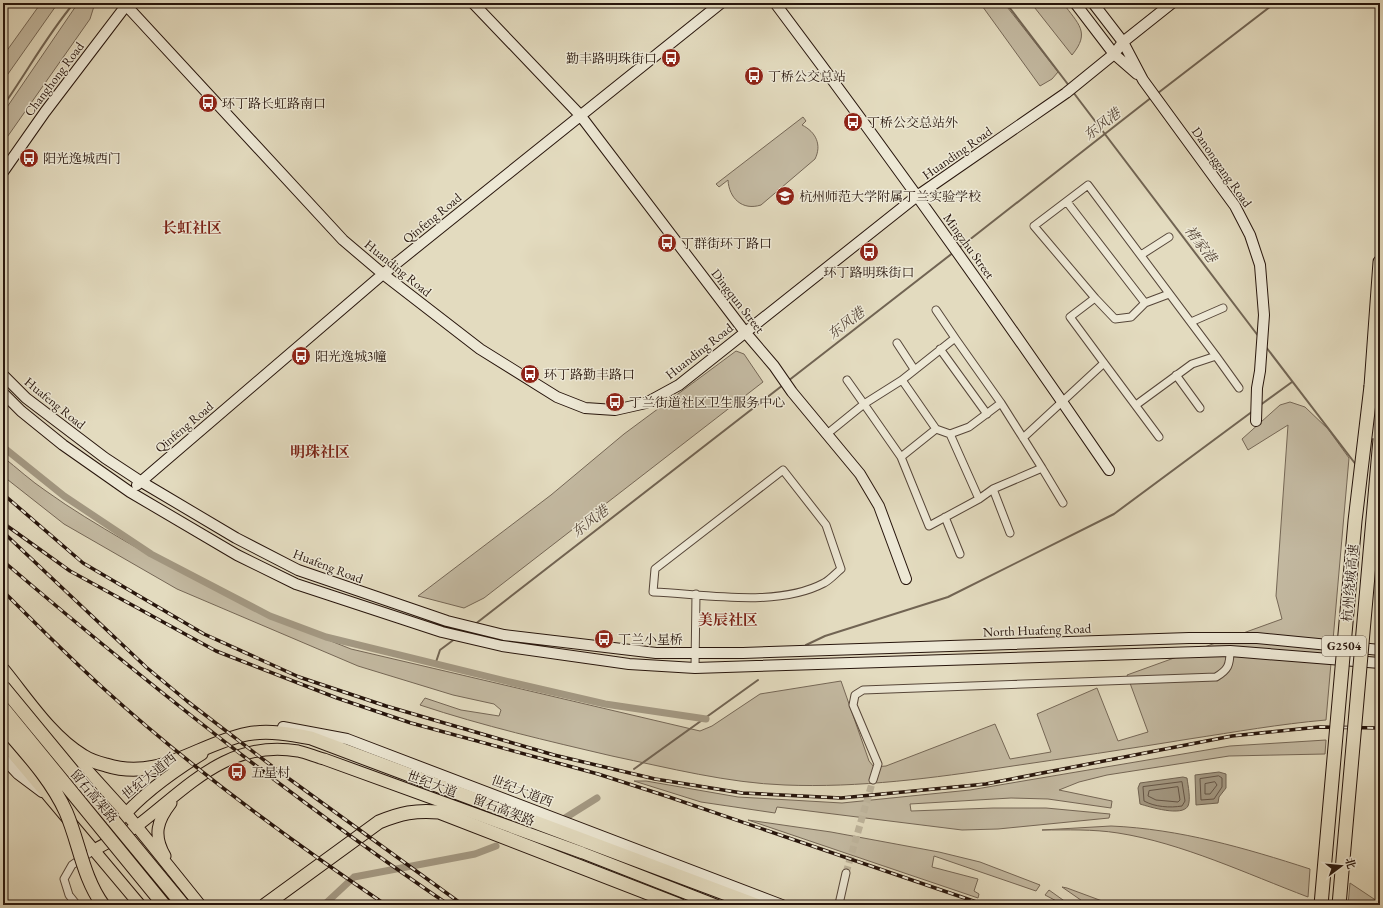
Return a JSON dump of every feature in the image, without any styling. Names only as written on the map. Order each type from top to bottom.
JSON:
[{"type":"highway","name":"杭州绕城高速","points":[[1321,905],[1355,521],[1371,386],[1380,262]]},
{"type":"highway","name":"杭州绕城高速","points":[[1339,905],[1380,439]]},
{"type":"highway","name":"留石高架路","points":[[3,670],[48,727],[83,756],[112,767],[130,770],[151,768],[166,764],[223,741],[249,734],[291,734],[311,738],[756,905]]},
{"type":"highway","name":"留石高架路","points":[[3,687],[183,905]]},
{"type":"highway","name":"留石高架路","points":[[3,708],[164,905]]},
{"type":"highway","points":[[3,726],[41,770],[55,791],[66,812],[90,882],[103,905]]},
{"type":"highway","points":[[265,905],[379,822],[400,813],[420,810],[439,812],[679,905]]},
{"type":"main road","name":"Dingqun Street","points":[[473,3],[580,115],[745,332],[774,366],[792,392],[860,474],[879,506],[906,579]]},
{"type":"main road","name":"Qinfeng Road","points":[[130,492],[140,481],[383,274],[721,3]]},
{"type":"main road","name":"Mingzhu Street","points":[[775,3],[962,258],[1109,470]]},
{"type":"main road","name":"Danonggang Road","points":[[1075,3],[1114,54],[1143,80]]},
{"type":"main road","name":"Danonggang Road","points":[[1093,3],[1123,42],[1143,80],[1235,206],[1250,235],[1260,265],[1264,315],[1260,371],[1257,388],[1256,418]]},
{"type":"main road","name":"Huanding Road","points":[[126,4],[344,240],[383,274],[480,349],[557,397],[585,408],[615,410],[646,403],[679,385],[917,196],[1066,94],[1114,54],[1123,42],[1172,3]]},
{"type":"main road","name":"Changhong Road","points":[[3,172],[49,106],[126,4]]},
{"type":"main road","name":"Huafeng Road","points":[[3,375],[26,398],[60,425],[140,481],[236,538],[298,570],[447,621],[504,635],[656,653],[695,653]]},
{"type":"main road","name":"Huafeng Road","points":[[3,393],[21,411],[63,445],[130,492],[237,555],[296,584],[466,639],[570,657],[629,664],[695,668]]},
{"type":"main road","name":"North Huafeng Road","points":[[695,653],[1251,638],[1380,650]]},
{"type":"main road","name":"North Huafeng Road","points":[[695,668],[1230,651],[1380,663]]},
{"type":"main road","points":[[48,727],[126,814],[200,905]]},
{"type":"main road","name":"世纪大道西","points":[[249,734],[281,727],[347,739],[782,905]]},
{"type":"main road","name":"世纪大道西","points":[[94,850],[126,814],[176,771],[223,741]]},
{"type":"main road","points":[[5,749],[49,798],[140,905]]},
{"type":"main road","name":"世纪大道","points":[[184,787],[214,766],[245,754],[272,749],[298,751],[324,759],[568,848],[716,905]]},
{"type":"main road","points":[[94,850],[136,826],[184,787]]},
{"type":"main road","points":[[176,875],[161,850],[158,837],[158,824],[162,815],[184,787]]},
{"type":"street","points":[[1169,294],[1145,303],[1131,317],[1115,319],[1095,298],[1034,226],[1088,185],[1239,388]]},
{"type":"street","points":[[1067,202],[1145,303]]},
{"type":"street","points":[[1141,255],[1169,237]]},
{"type":"street","points":[[1095,298],[1070,317],[1159,437]]},
{"type":"street","points":[[1191,322],[1223,308]]},
{"type":"street","points":[[936,310],[1001,403],[1063,503]]},
{"type":"street","points":[[827,434],[864,404],[902,380],[955,338]]},
{"type":"street","points":[[897,343],[914,369]]},
{"type":"street","points":[[940,349],[987,414]]},
{"type":"street","points":[[1136,405],[1192,364],[1216,356]]},
{"type":"street","points":[[1023,438],[1104,363]]},
{"type":"street","points":[[1176,375],[1200,408]]},
{"type":"street","points":[[848,380],[901,457],[929,526],[979,499],[994,489],[1042,468]]},
{"type":"street","points":[[902,380],[936,430],[950,434],[969,427],[1001,403]]},
{"type":"street","points":[[901,457],[936,430]]},
{"type":"street","points":[[950,434],[979,499]]},
{"type":"street","points":[[783,470],[826,526],[841,569],[825,583],[792,594],[759,598],[696,594],[654,592],[655,569],[783,470]]},
{"type":"street","points":[[994,489],[1010,533]]},
{"type":"street","points":[[945,517],[960,554]]},
{"type":"street","points":[[695,668],[696,594]]},
{"type":"street","points":[[874,780],[878,764],[853,705],[855,695],[863,690],[1216,677],[1224,672],[1230,665],[1230,651]]},
{"type":"street","points":[[77,905],[69,895],[64,879],[72,865],[94,850]]},
{"type":"street","points":[[839,905],[846,873]]},
{"type":"shaded area","points":[[41,3],[58,3],[3,81],[3,56]]},
{"type":"shaded area","points":[[78,3],[95,3],[90,19],[3,143],[3,113]]},
{"type":"shaded area","points":[[980,3],[1004,3],[1058,72],[1052,79],[1040,86]]},
{"type":"shaded area","points":[[1031,3],[1063,3],[1080,28],[1081,40],[1072,55]]},
{"type":"shaded area","points":[[803,117],[806,121],[802,125],[811,131],[818,144],[815,159],[761,205],[748,206],[738,202],[731,192],[728,180],[719,187],[716,184]]},
{"type":"shaded area","points":[[736,351],[744,354],[763,382],[484,598],[464,608],[418,596],[551,495],[624,434]]},
{"type":"shaded area","points":[[1290,402],[1305,407],[1328,429],[1349,458],[1326,720],[1258,728],[952,775],[868,784],[813,786],[785,785],[764,784],[720,778],[612,756],[540,739],[468,720],[420,705],[425,698],[461,710],[499,716],[501,710],[494,704],[453,695],[358,666],[177,589],[64,524],[3,476],[3,457],[35,483],[65,504],[152,556],[236,600],[351,649],[700,731],[712,726],[760,694],[841,681],[869,761],[874,767],[886,766],[995,724],[1010,759],[1051,752],[1037,714],[1097,688],[1118,741],[1148,732],[1127,675],[1282,619],[1276,596],[1288,425],[1248,450],[1242,439],[1280,405]]},
{"type":"shaded area","points":[[1326,740],[1325,754],[1229,756],[1107,775],[1079,782],[1059,790],[1112,801],[1111,808],[1048,799],[1011,798],[910,804],[911,811],[1046,808],[1110,814],[1109,818],[998,829],[962,830],[777,807],[775,813],[701,802],[634,781],[646,781],[738,797],[842,803],[970,790],[1230,746]]},
{"type":"shaded area","points":[[748,820],[831,832],[939,852],[980,862],[1040,885],[1036,891],[934,856],[932,867],[978,879],[974,891],[979,894],[978,898]]},
{"type":"shaded area","points":[[1111,826],[1187,835],[1237,847],[1310,869],[1308,897],[1214,860],[1166,844],[1118,833],[1080,830],[1042,830]]},
{"type":"shaded area","points":[[1350,883],[1380,903],[1380,905],[1348,905]]},
{"type":"shaded area","points":[[1062,887],[1067,888],[1113,905],[1088,905]]},
{"type":"shaded area","points":[[1049,890],[1070,905],[1064,905],[1045,895]]},
{"type":"water","points":[[1219,772],[1226,774],[1226,788],[1219,797],[1218,803],[1196,805],[1195,775]]},
{"type":"water","points":[[1183,777],[1187,778],[1189,796],[1189,803],[1185,809],[1173,811],[1140,804],[1138,788],[1140,783]]},
{"type":"waterway","points":[[3,106],[46,41],[74,3]]},
{"type":"waterway","name":"褚家港","points":[[1006,3],[1070,87]]},
{"type":"waterway","name":"东风港","points":[[1158,93],[1275,3]]},
{"type":"waterway","name":"褚家港","points":[[1073,92],[1259,337]]},
{"type":"waterway","name":"东风港","points":[[959,248],[1152,97]]},
{"type":"waterway","name":"东风港","points":[[788,381],[954,252]]},
{"type":"waterway","name":"褚家港","points":[[1266,347],[1357,466]]},
{"type":"waterway","points":[[1259,406],[1292,382]]},
{"type":"waterway","name":"东风港","points":[[474,625],[783,385]]},
{"type":"waterway","points":[[806,645],[825,636],[948,597],[1114,514],[1253,411]]},
{"type":"waterway","points":[[3,447],[64,496],[151,554],[270,616],[326,637],[514,683],[605,704],[706,719]]},
{"type":"waterway","name":"东风港","points":[[436,662],[440,650],[456,638]]},
{"type":"waterway","points":[[634,769],[758,680]]},
{"type":"waterway","points":[[565,818],[597,798]]},
{"type":"waterway","points":[[324,905],[354,877],[475,854],[496,846]]},
{"type":"tunnel","points":[[846,873],[873,780]]},
{"type":"railway","points":[[3,494],[83,563],[204,634],[299,677],[386,706],[554,755],[655,779],[742,793],[841,798],[986,784],[1232,736],[1319,727],[1380,728]]},
{"type":"railway","points":[[3,523],[70,571],[216,651],[337,698],[411,723],[598,774],[985,905]]},
{"type":"railway","points":[[3,532],[146,667],[187,701],[277,770],[463,905]]},
{"type":"railway","points":[[3,561],[166,696],[277,782],[391,865],[449,905]]},
{"type":"railway","points":[[3,591],[90,676],[136,718],[241,802],[386,905]]},
{"type":"place","name":"勤丰路明珠街口","points":[[671,58]]},
{"type":"place","name":"丁桥公交总站","points":[[754,76]]},
{"type":"place","name":"环丁路长虹路南口","points":[[208,103]]},
{"type":"place","name":"丁桥公交总站外","points":[[853,122]]},
{"type":"place","name":"阳光逸城西门","points":[[29,158]]},
{"type":"place","name":"杭州师范大学附属丁兰实验学校","points":[[785,196]]},
{"type":"place","name":"丁群街环丁路口","points":[[667,243]]},
{"type":"place","name":"环丁路明珠街口","points":[[869,252]]},
{"type":"place","name":"阳光逸城3幢","points":[[301,356]]},
{"type":"place","name":"环丁路勤丰路口","points":[[530,374]]},
{"type":"place","name":"丁兰街道社区卫生服务中心","points":[[615,402]]},
{"type":"place","name":"丁兰小星桥","points":[[604,639]]},
{"type":"place","name":"五星村","points":[[237,772]]},
{"type":"district","name":"长虹社区","points":[[192,227]]},
{"type":"district","name":"明珠社区","points":[[320,451]]},
{"type":"district","name":"美辰社区","points":[[728,619]]}]
